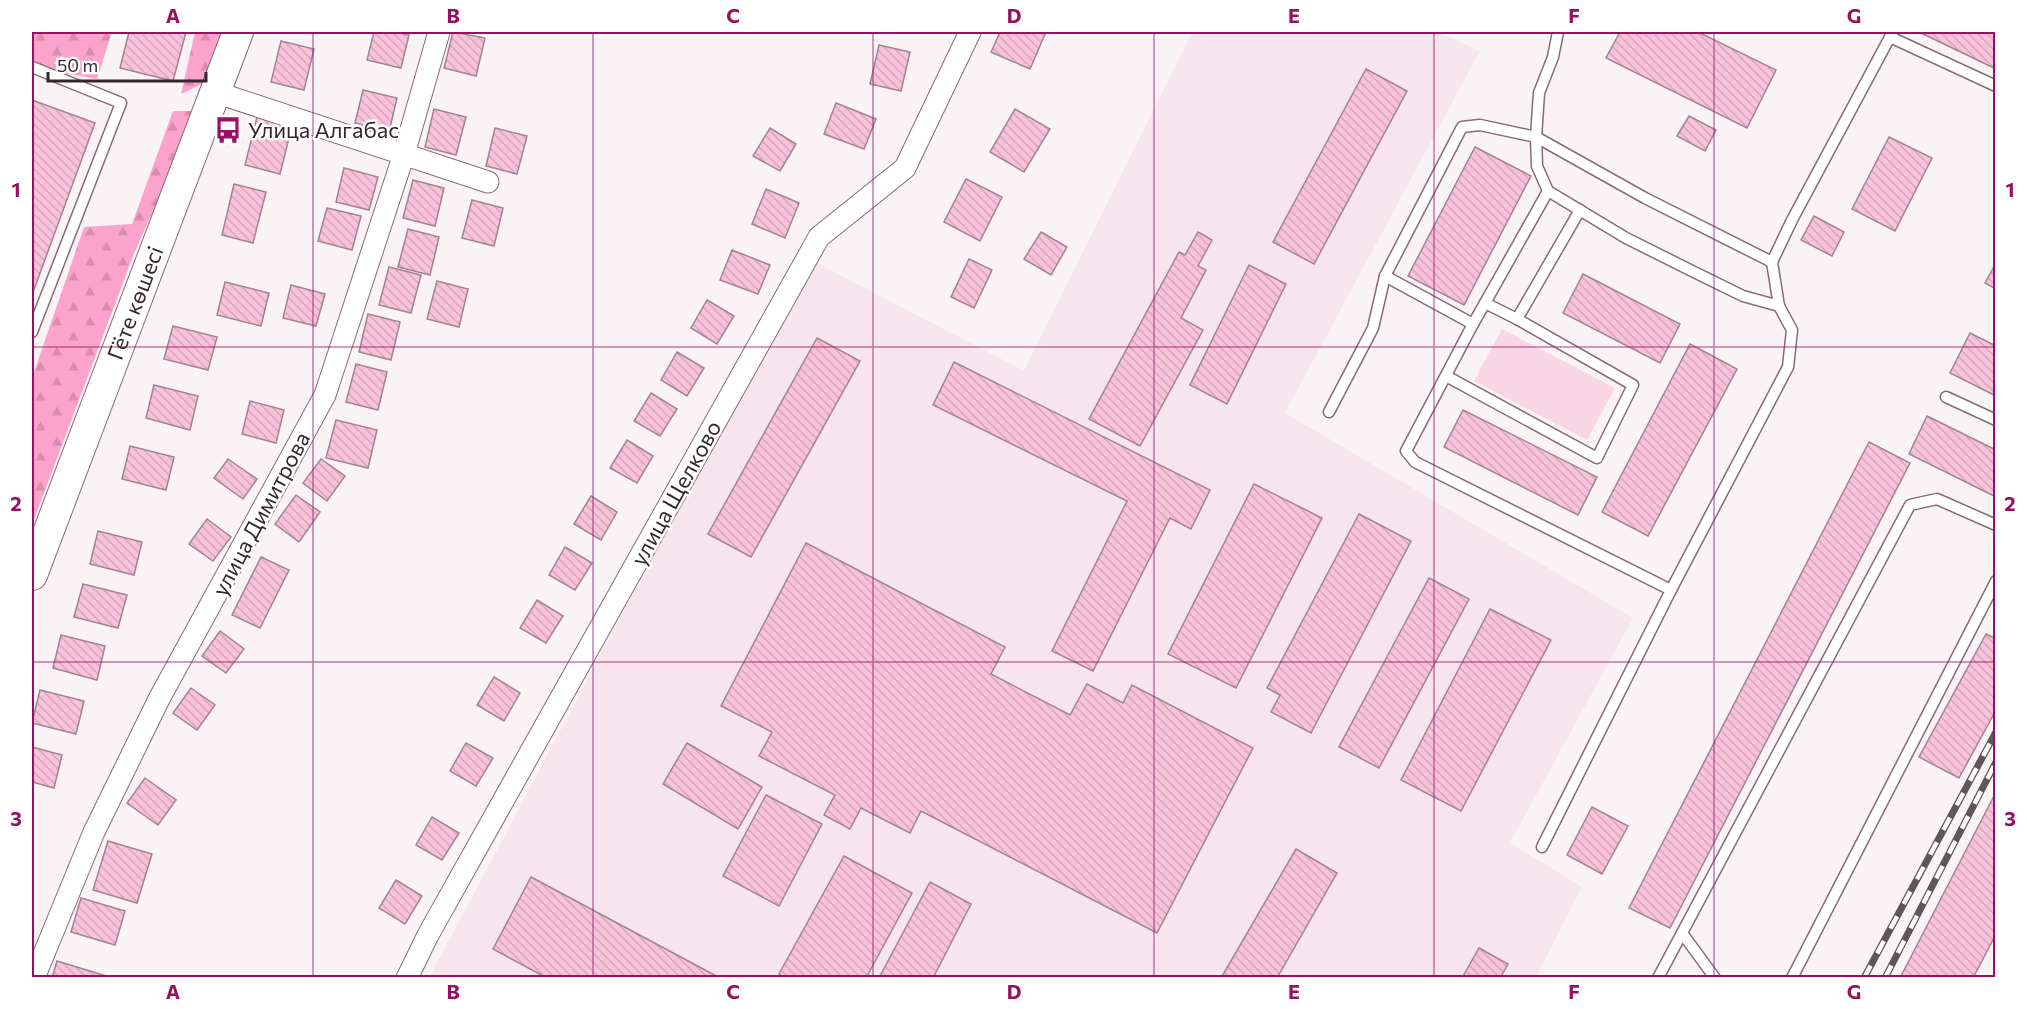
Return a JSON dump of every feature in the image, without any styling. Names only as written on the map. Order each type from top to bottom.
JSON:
[{"type":"main road","name":"Гёте көшесі","points":[[32,575],[238,32]]},
{"type":"street","name":"улица Димитрова","points":[[34,978],[94,832],[154,709],[325,395],[404,154],[439,32]]},
{"type":"street","name":"улица Щелково","points":[[407,978],[428,934],[819,237],[905,168],[970,32]]},
{"type":"street","points":[[215,92],[488,182]]},
{"type":"lane","points":[[1558,32],[1553,57],[1539,93],[1536,137],[1537,166],[1548,190],[1626,238],[1743,296],[1779,306]]},
{"type":"lane","points":[[1542,847],[1671,590],[1788,366],[1792,330],[1779,306],[1772,262],[1792,220],[1892,34],[1995,86]]},
{"type":"lane","points":[[32,67],[121,103],[32,332]]},
{"type":"lane","points":[[1329,412],[1373,328],[1385,276],[1462,127],[1480,125],[1536,137],[1645,198],[1772,262]]},
{"type":"lane","points":[[1548,190],[1473,324],[1406,451],[1414,462],[1671,590]]},
{"type":"lane","points":[[1517,320],[1580,210]]},
{"type":"lane","points":[[1385,276],[1473,324]]},
{"type":"lane","points":[[1446,376],[1597,458],[1633,385],[1485,303]]},
{"type":"lane","points":[[1946,397],[1995,420]]},
{"type":"lane","points":[[1658,978],[1910,505],[1936,498],[1995,525]]},
{"type":"lane","points":[[1792,978],[1995,581]]},
{"type":"lane","points":[[1682,933],[1715,978]]},
{"type":"shaded area","points":[[1192,32],[1438,32],[1480,51],[1285,413],[1633,618],[1510,843],[1582,887],[1536,977],[429,978],[619,620],[815,262],[1024,371]]},
{"type":"shaded area","points":[[1502,329],[1615,388],[1587,440],[1474,381]]},
{"type":"green space","points":[[32,32],[112,32],[97,79],[32,67]]},
{"type":"green space","points":[[195,32],[230,32],[214,78],[181,94]]},
{"type":"green space","points":[[173,111],[198,111],[135,251],[32,525],[32,378],[84,227],[132,224]]},
{"type":"building","points":[[129,32],[186,32],[173,81],[120,68]]},
{"type":"building","points":[[374,32],[409,35],[401,68],[367,60]]},
{"type":"building","points":[[453,32],[485,38],[476,76],[444,68]]},
{"type":"building","points":[[1000,32],[1046,32],[1030,69],[991,52]]},
{"type":"building","points":[[1620,32],[1698,32],[1776,70],[1747,128],[1606,58]]},
{"type":"building","points":[[1919,32],[1996,32],[1996,69]]},
{"type":"building","points":[[281,41],[314,49],[304,90],[271,82]]},
{"type":"building","points":[[879,45],[910,52],[901,91],[870,84]]},
{"type":"building","points":[[1366,69],[1407,91],[1314,264],[1273,242]]},
{"type":"building","points":[[363,90],[397,98],[389,132],[355,123]]},
{"type":"building","points":[[32,100],[95,123],[32,295]]},
{"type":"building","points":[[836,103],[876,119],[864,149],[824,134]]},
{"type":"building","points":[[434,109],[466,117],[456,155],[425,147]]},
{"type":"building","points":[[1015,109],[1050,129],[1024,172],[990,152]]},
{"type":"building","points":[[1689,116],[1716,130],[1705,151],[1677,136]]},
{"type":"building","points":[[257,117],[292,126],[280,174],[245,165]]},
{"type":"building","points":[[495,128],[527,136],[517,174],[486,166]]},
{"type":"building","points":[[770,128],[796,144],[780,171],[753,156]]},
{"type":"building","points":[[1889,137],[1932,158],[1895,231],[1852,209]]},
{"type":"building","points":[[1475,147],[1531,176],[1464,305],[1408,276]]},
{"type":"building","points":[[344,168],[378,177],[369,210],[336,202]]},
{"type":"building","points":[[966,179],[1002,197],[980,241],[944,222]]},
{"type":"building","points":[[413,180],[444,188],[435,226],[403,218]]},
{"type":"building","points":[[234,184],[266,192],[253,243],[222,235]]},
{"type":"building","points":[[766,189],[799,203],[785,238],[752,224]]},
{"type":"building","points":[[472,200],[503,208],[494,246],[462,238]]},
{"type":"building","points":[[327,208],[361,216],[352,250],[318,241]]},
{"type":"building","points":[[1814,216],[1844,232],[1832,256],[1801,240]]},
{"type":"building","points":[[408,229],[439,237],[430,275],[398,267]]},
{"type":"building","points":[[1041,232],[1067,247],[1051,275],[1024,259]]},
{"type":"building","points":[[1198,232],[1212,240],[1198,266],[1206,270],[1181,318],[1203,330],[1140,446],[1089,419],[1179,252],[1185,255]]},
{"type":"building","points":[[732,250],[770,265],[758,294],[720,280]]},
{"type":"building","points":[[969,259],[992,270],[974,308],[951,297]]},
{"type":"building","points":[[1996,263],[1996,289],[1985,283]]},
{"type":"building","points":[[1249,265],[1286,284],[1227,404],[1190,385]]},
{"type":"building","points":[[389,267],[421,275],[411,313],[379,305]]},
{"type":"building","points":[[1583,274],[1680,324],[1660,363],[1563,313]]},
{"type":"building","points":[[437,281],[468,289],[459,327],[427,319]]},
{"type":"building","points":[[225,282],[269,293],[261,326],[217,315]]},
{"type":"building","points":[[291,285],[325,294],[316,326],[283,318]]},
{"type":"building","points":[[707,300],[734,316],[717,344],[691,328]]},
{"type":"building","points":[[368,314],[400,322],[391,360],[359,352]]},
{"type":"building","points":[[173,326],[217,337],[208,370],[164,359]]},
{"type":"building","points":[[1970,333],[1996,346],[1996,396],[1950,373]]},
{"type":"building","points":[[817,338],[860,361],[751,557],[708,534]]},
{"type":"building","points":[[1690,344],[1737,369],[1648,536],[1602,512]]},
{"type":"building","points":[[677,352],[704,368],[687,396],[661,380]]},
{"type":"building","points":[[954,362],[1210,490],[1191,529],[1170,518],[1093,671],[1052,651],[1127,501],[933,405]]},
{"type":"building","points":[[356,364],[387,372],[378,410],[346,402]]},
{"type":"building","points":[[154,385],[198,396],[190,430],[146,418]]},
{"type":"building","points":[[651,393],[677,409],[660,436],[634,421]]},
{"type":"building","points":[[250,401],[284,410],[276,443],[242,434]]},
{"type":"building","points":[[1463,410],[1597,477],[1578,515],[1444,447]]},
{"type":"building","points":[[1927,416],[1996,450],[1996,497],[1909,454]]},
{"type":"building","points":[[336,420],[377,430],[368,468],[326,458]]},
{"type":"building","points":[[627,440],[653,456],[637,483],[610,468]]},
{"type":"building","points":[[1869,442],[1910,463],[1670,928],[1629,908]]},
{"type":"building","points":[[130,446],[174,457],[166,490],[122,479]]},
{"type":"building","points":[[228,459],[257,479],[243,499],[214,478]]},
{"type":"building","points":[[321,459],[345,476],[327,501],[303,483]]},
{"type":"building","points":[[1254,484],[1322,518],[1236,688],[1168,654]]},
{"type":"building","points":[[296,495],[320,512],[299,542],[275,524]]},
{"type":"building","points":[[591,496],[617,512],[601,540],[574,524]]},
{"type":"building","points":[[1359,514],[1411,541],[1311,733],[1271,712],[1280,695],[1267,688]]},
{"type":"building","points":[[207,519],[231,537],[213,561],[189,544]]},
{"type":"building","points":[[98,531],[142,542],[134,575],[90,564]]},
{"type":"building","points":[[806,543],[1005,647],[991,674],[1070,715],[1087,684],[1123,703],[1132,685],[1253,748],[1157,933],[921,811],[910,833],[861,808],[850,829],[824,815],[835,795],[759,756],[772,732],[721,706]]},
{"type":"building","points":[[565,547],[592,563],[575,590],[549,575]]},
{"type":"building","points":[[261,557],[289,570],[260,628],[232,615]]},
{"type":"building","points":[[1429,578],[1469,599],[1379,768],[1339,747]]},
{"type":"building","points":[[83,584],[127,595],[118,628],[74,617]]},
{"type":"building","points":[[537,600],[563,616],[546,643],[520,628]]},
{"type":"building","points":[[1490,609],[1551,640],[1461,811],[1401,780]]},
{"type":"building","points":[[220,631],[244,649],[226,673],[202,656]]},
{"type":"building","points":[[1986,634],[1996,639],[1996,710],[1959,778],[1919,757]]},
{"type":"building","points":[[61,635],[105,646],[97,680],[53,668]]},
{"type":"building","points":[[494,677],[520,693],[504,721],[477,705]]},
{"type":"building","points":[[191,688],[215,705],[197,730],[173,713]]},
{"type":"building","points":[[40,690],[84,701],[76,734],[32,723]]},
{"type":"building","points":[[466,743],[493,758],[476,786],[450,771]]},
{"type":"building","points":[[687,743],[762,787],[738,829],[663,784]]},
{"type":"building","points":[[32,747],[62,755],[54,788],[32,782]]},
{"type":"building","points":[[145,778],[176,800],[158,825],[127,803]]},
{"type":"building","points":[[1996,792],[1996,934],[1973,978],[1900,978]]},
{"type":"building","points":[[766,795],[822,824],[779,906],[723,876]]},
{"type":"building","points":[[1592,807],[1628,826],[1602,874],[1567,855]]},
{"type":"building","points":[[432,817],[459,833],[442,860],[416,845]]},
{"type":"building","points":[[108,841],[152,854],[137,903],[93,890]]},
{"type":"building","points":[[1296,849],[1337,873],[1277,978],[1221,978]]},
{"type":"building","points":[[844,856],[912,893],[866,978],[785,978],[779,974]]},
{"type":"building","points":[[531,877],[720,978],[547,978],[493,949]]},
{"type":"building","points":[[396,880],[422,896],[405,924],[379,908]]},
{"type":"building","points":[[930,882],[971,904],[933,978],[879,978]]},
{"type":"building","points":[[81,898],[125,911],[115,945],[71,932]]},
{"type":"building","points":[[1479,948],[1508,964],[1500,978],[1462,978]]},
{"type":"building","points":[[57,961],[113,978],[52,978]]},
{"type":"railway","points":[[1864,978],[1996,732]]},
{"type":"railway","points":[[1885,978],[1996,762]]},
{"type":"place","name":"Улица Алгабас","points":[[228,130]]}]
